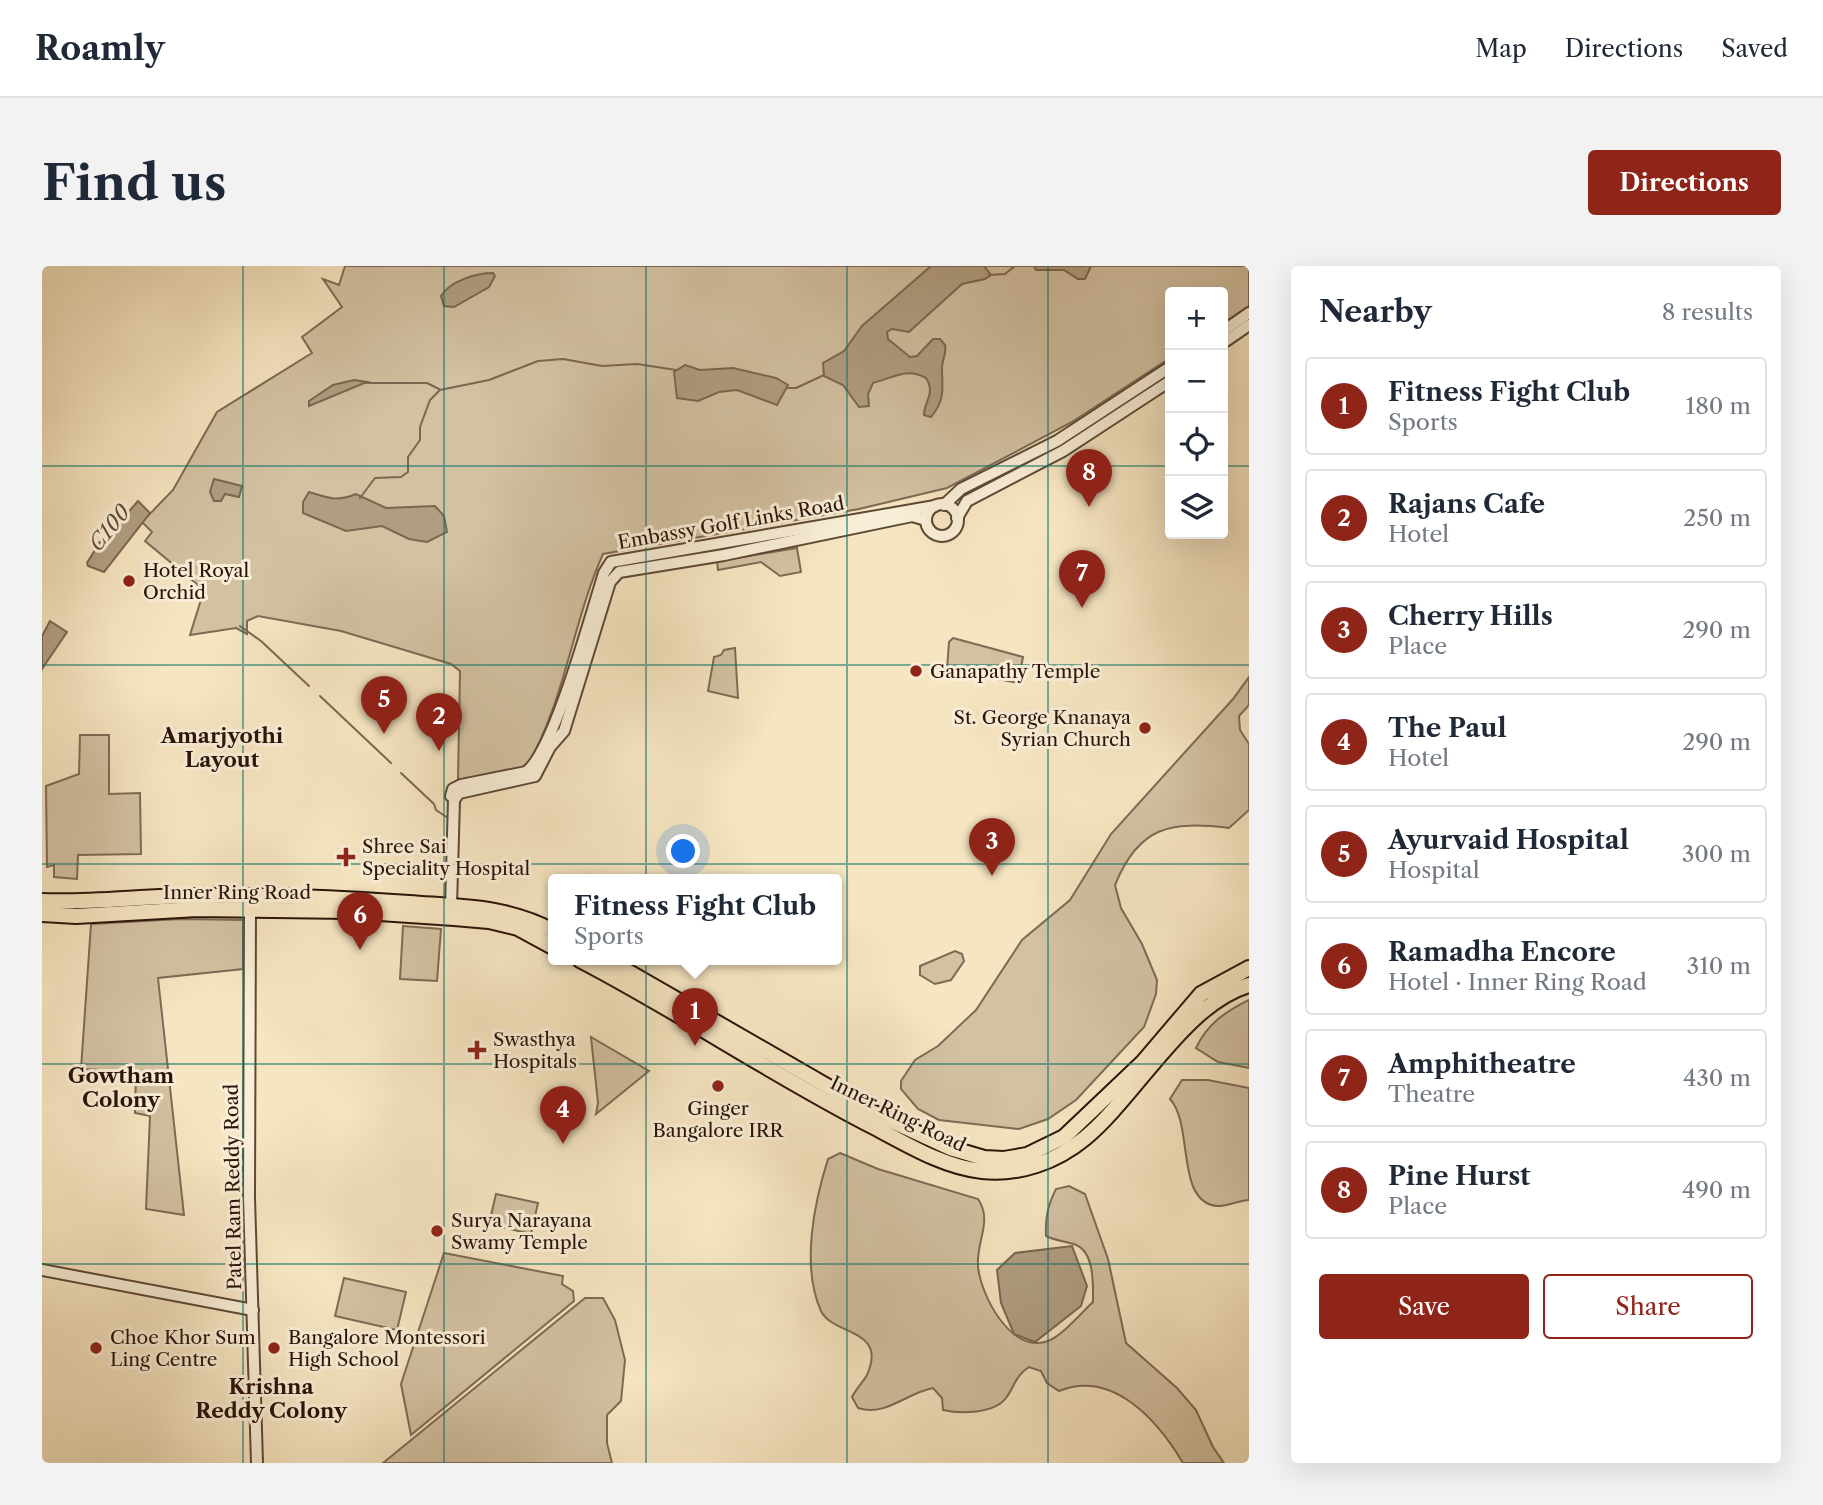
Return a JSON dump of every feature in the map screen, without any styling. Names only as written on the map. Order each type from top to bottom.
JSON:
[{"type":"main road","name":"Inner Ring Road","points":[[42,901],[78,903],[196,896],[354,899],[513,913],[548,929]]},
{"type":"main road","name":"Inner Ring Road","points":[[42,914],[350,911],[489,921],[518,928],[548,944]]},
{"type":"main road","name":"Inner Ring Road","points":[[589,965],[840,1110],[958,1167],[982,1171],[1029,1168],[1069,1151],[1102,1120],[1200,1014],[1220,997],[1249,985]]},
{"type":"main road","name":"Inner Ring Road","points":[[617,965],[872,1112],[950,1148],[984,1157],[1004,1158],[1027,1155],[1064,1136],[1143,1062],[1201,994],[1249,968]]},
{"type":"street","points":[[1228,328],[1249,313]]},
{"type":"street","points":[[1228,340],[1249,325]]},
{"type":"street","name":"Embassy Golf Links Road","points":[[546,747],[604,573],[611,562],[939,505],[961,489],[1049,446],[1146,391],[1165,372]]},
{"type":"street","points":[[957,518],[953,509],[939,505],[926,520],[933,534],[943,537],[953,532],[967,500],[1063,451],[1146,391],[1165,383]]},
{"type":"street","name":"Embassy Golf Links Road","points":[[451,906],[454,816],[450,800],[454,793],[526,772],[546,747],[564,731],[610,582],[619,572],[724,555],[912,516],[926,520]]},
{"type":"street","name":"Patel Ram Reddy Road","points":[[250,910],[249,1166],[257,1463]]},
{"type":"street","points":[[42,1270],[253,1310]]},
{"type":"shaded area","points":[[345,266],[1249,266],[1249,307],[1228,321],[1228,287],[1165,287],[1165,361],[1072,422],[947,488],[859,509],[603,554],[583,607],[550,716],[526,767],[458,780],[460,671],[451,664],[341,631],[258,616],[247,621],[247,634],[236,628],[190,635],[204,590],[145,541],[152,532],[142,522],[173,490],[217,412],[312,353],[302,337],[342,307],[323,279],[339,285]]},
{"type":"shaded area","points":[[797,548],[801,572],[780,576],[761,562],[718,570],[717,561]]},
{"type":"shaded area","points":[[953,638],[1023,657],[1018,683],[947,669],[949,642]]},
{"type":"shaded area","points":[[735,648],[738,698],[708,691],[714,657],[721,655],[724,650]]},
{"type":"shaded area","points":[[1249,677],[1249,705],[1239,716],[1240,730],[1249,744],[1249,810],[1229,828],[1173,827],[1146,839],[1124,865],[1115,885],[1121,908],[1142,944],[1157,980],[1156,994],[1144,1027],[1076,1100],[1048,1119],[1019,1129],[939,1120],[918,1109],[901,1089],[901,1081],[915,1060],[938,1046],[976,1010],[1022,940],[1070,900],[1111,834],[1233,699]]},
{"type":"shaded area","points":[[80,735],[109,735],[109,794],[140,793],[141,854],[78,855],[77,879],[54,877],[54,865],[47,867],[46,786],[79,774]]},
{"type":"shaded area","points":[[180,919],[243,920],[243,969],[158,978],[184,1215],[146,1209],[150,1116],[135,1113],[136,1072],[81,1069],[91,924]]},
{"type":"shaded area","points":[[403,926],[441,929],[437,981],[400,979]]},
{"type":"shaded area","points":[[955,951],[962,954],[964,961],[951,980],[935,984],[920,975],[920,966]]},
{"type":"shaded area","points":[[1249,1000],[1249,1068],[1218,1062],[1196,1048],[1218,1020]]},
{"type":"shaded area","points":[[591,1037],[649,1071],[596,1114],[598,1103]]},
{"type":"shaded area","points":[[1182,1080],[1208,1080],[1249,1088],[1249,1200],[1217,1206],[1204,1201],[1195,1191],[1190,1177],[1182,1126],[1170,1099]]},
{"type":"shaded area","points":[[840,1153],[878,1169],[978,1199],[984,1223],[978,1266],[985,1292],[991,1306],[1010,1331],[1034,1343],[1048,1341],[1060,1334],[1093,1302],[1092,1270],[1087,1255],[1076,1245],[1046,1236],[1048,1211],[1056,1189],[1069,1186],[1085,1194],[1108,1259],[1126,1343],[1177,1388],[1196,1410],[1213,1447],[1224,1463],[1183,1463],[1161,1431],[1132,1403],[1098,1387],[1079,1386],[1059,1391],[1047,1383],[1041,1371],[1029,1367],[1024,1370],[1001,1403],[985,1410],[943,1410],[942,1398],[933,1388],[887,1407],[868,1410],[858,1408],[852,1397],[867,1375],[872,1360],[870,1349],[865,1341],[827,1319],[815,1294],[812,1275],[812,1235],[818,1195],[828,1159]]},
{"type":"shaded area","points":[[496,1194],[538,1203],[531,1234],[489,1224]]},
{"type":"shaded area","points":[[444,1253],[563,1276],[562,1284],[573,1291],[574,1301],[411,1435],[401,1384]]},
{"type":"shaded area","points":[[344,1278],[406,1292],[397,1330],[335,1316]]},
{"type":"shaded area","points":[[585,1298],[603,1298],[615,1320],[625,1360],[621,1401],[607,1415],[607,1443],[612,1463],[383,1463]]},
{"type":"water","points":[[931,266],[984,266],[991,275],[962,284],[909,332],[892,329],[887,332],[888,339],[910,357],[917,356],[933,339],[940,339],[945,345],[939,405],[931,417],[924,415],[930,393],[929,384],[926,378],[906,373],[873,383],[868,394],[869,406],[859,407],[843,385],[824,376],[823,363],[844,351],[862,326]]},
{"type":"water","points":[[1034,266],[1091,266],[1085,279],[1078,279],[1064,270],[1036,270]]},
{"type":"water","points":[[493,273],[495,276],[489,287],[454,307],[444,306],[441,296],[451,286],[471,276]]},
{"type":"water","points":[[685,365],[700,370],[733,368],[776,378],[788,385],[777,405],[737,390],[719,392],[698,401],[677,398],[674,372]]},
{"type":"water","points":[[354,380],[367,382],[309,406],[309,401],[333,385]]},
{"type":"water","points":[[214,479],[242,486],[239,497],[225,494],[221,501],[214,501],[210,492]]},
{"type":"water","points":[[309,492],[332,498],[356,494],[386,508],[435,506],[444,516],[447,532],[427,542],[409,539],[382,526],[346,531],[303,513],[303,502]]},
{"type":"water","name":"C100","points":[[138,501],[150,513],[104,572],[88,566],[87,563],[118,513],[124,517]]},
{"type":"water","points":[[50,621],[67,632],[42,669],[42,636]]},
{"type":"water","points":[[1072,1246],[1087,1286],[1081,1306],[1035,1342],[1014,1334],[1001,1303],[997,1270],[1015,1253]]},
{"type":"waterway","points":[[989,275],[1005,274],[1015,266]]},
{"type":"waterway","points":[[360,498],[375,478],[401,477],[408,472],[408,457],[420,440],[420,427],[430,400],[440,390],[489,380],[538,361],[563,359],[602,366],[637,364],[676,370]]},
{"type":"waterway","points":[[787,388],[796,388],[824,375]]},
{"type":"waterway","points":[[366,383],[427,383],[439,389]]},
{"type":"waterway","points":[[240,626],[261,641],[309,686]]},
{"type":"waterway","points":[[320,696],[391,763]]},
{"type":"waterway","points":[[401,773],[434,804],[436,810],[448,818]]},
{"type":"place","name":"Pine Hurst","points":[[1089,507]]},
{"type":"place","name":"Hotel Royal Orchid","points":[[129,581]]},
{"type":"place","name":"Amphitheatre","points":[[1082,608]]},
{"type":"place","name":"Ganapathy Temple","points":[[916,671]]},
{"type":"place","name":"St. George Knanaya Syrian Church","points":[[1145,728]]},
{"type":"place","name":"Ayurvaid Hospital","points":[[384,734]]},
{"type":"place","name":"Rajans Cafe","points":[[439,751]]},
{"type":"place","name":"Shree Sai Speciality Hospital","points":[[346,857]]},
{"type":"place","name":"Cherry Hills","points":[[992,876]]},
{"type":"place","name":"Ramadha Encore","points":[[360,950]]},
{"type":"place","name":"Fitness Fight Club","points":[[695,1046]]},
{"type":"place","name":"Swasthya Hospitals","points":[[477,1050]]},
{"type":"place","name":"Ginger Bangalore IRR","points":[[718,1086]]},
{"type":"place","name":"The Paul","points":[[563,1144]]},
{"type":"place","name":"Surya Narayana Swamy Temple","points":[[437,1231]]},
{"type":"place","name":"Choe Khor Sum Ling Centre","points":[[96,1348]]},
{"type":"place","name":"Bangalore Montessori High School","points":[[274,1348]]},
{"type":"district","name":"Amarjyothi Layout","points":[[222,747]]},
{"type":"district","name":"Gowtham Colony","points":[[121,1087]]},
{"type":"district","name":"Krishna Reddy Colony","points":[[271,1398]]}]
